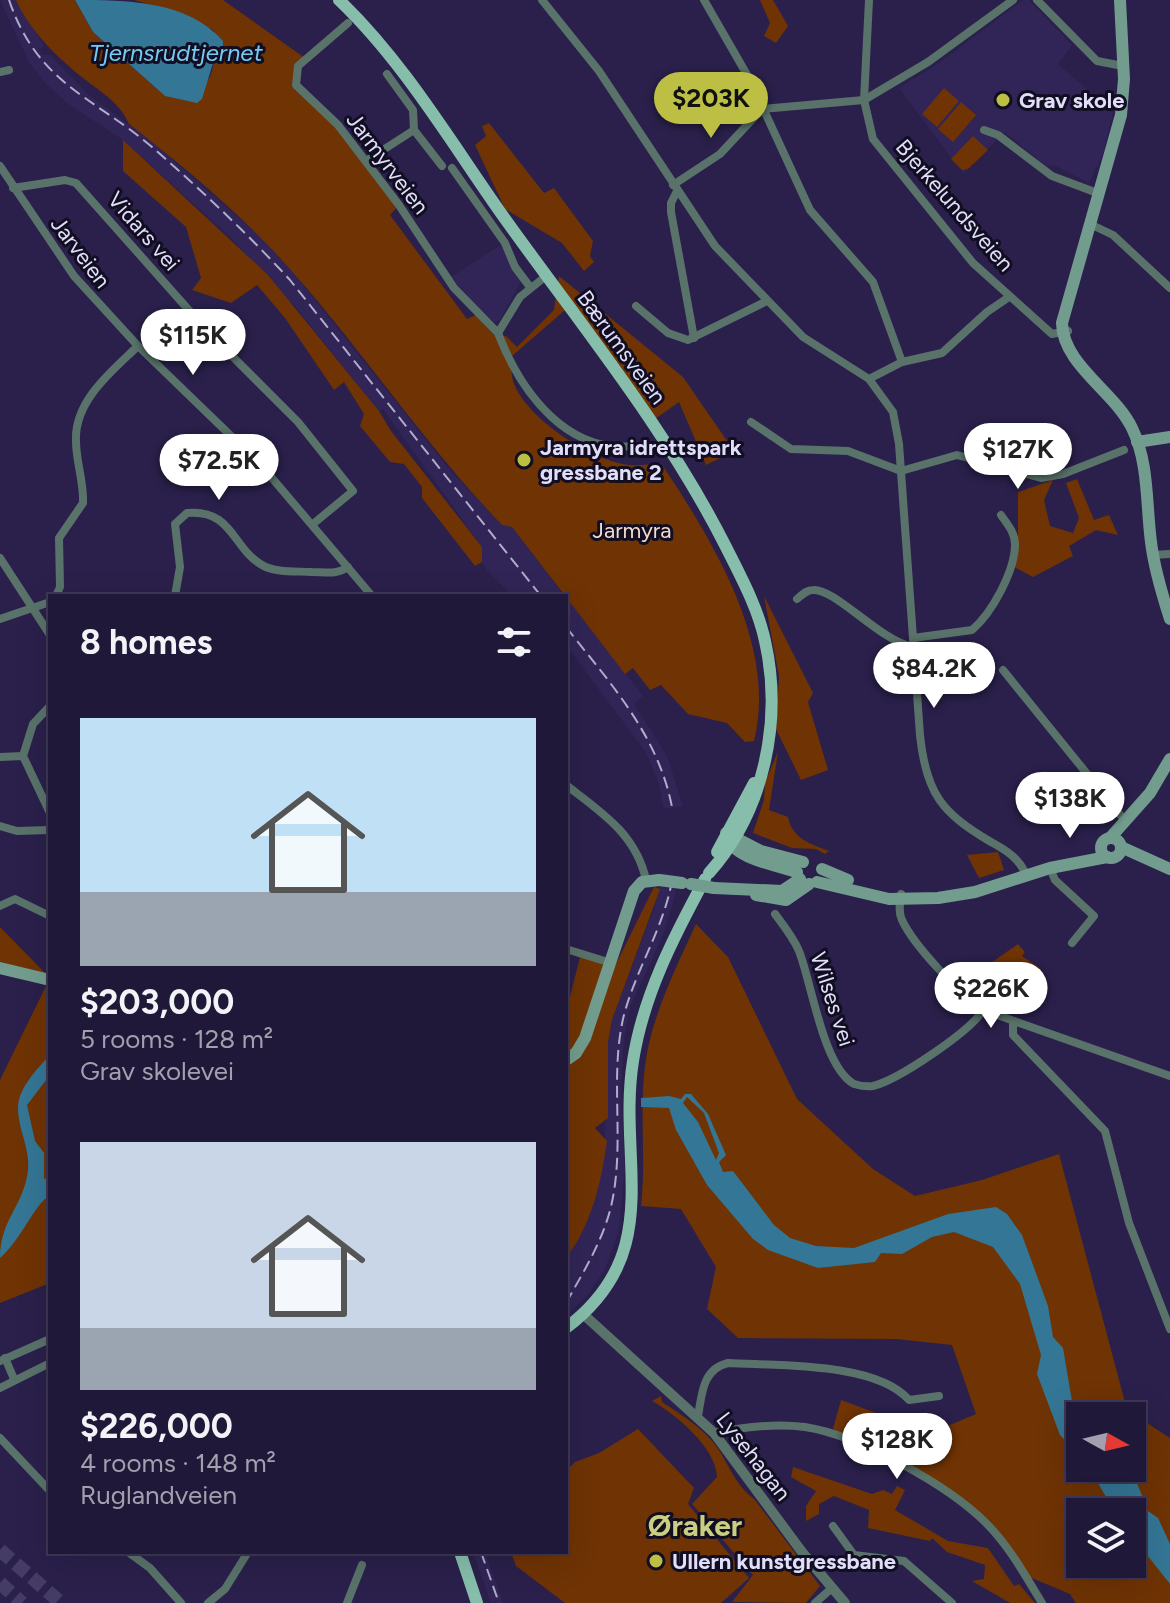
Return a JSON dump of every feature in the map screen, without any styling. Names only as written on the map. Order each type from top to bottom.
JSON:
[{"type":"main road","name":"Bærumsveien","points":[[339,0],[382,47],[666,445],[713,522],[746,589],[764,637],[770,673],[771,711],[764,762],[730,838],[675,938],[647,1004],[635,1051],[631,1088],[633,1202],[627,1239],[607,1284],[583,1314]]},
{"type":"main road","points":[[1120,0],[1123,66],[1121,115],[1064,331],[1070,352],[1120,408],[1139,446],[1153,555],[1170,619]]},
{"type":"main road","points":[[1139,446],[1170,439]]},
{"type":"main road","points":[[1112,848],[1127,819],[1158,782],[1170,759]]},
{"type":"main road","points":[[730,838],[741,852],[805,876],[905,897],[957,896],[1112,848],[1170,869]]},
{"type":"main road","points":[[568,1059],[576,1053],[585,1038],[631,897],[652,880],[746,891],[786,900],[814,860],[822,869],[856,883],[905,897]]},
{"type":"main road","points":[[805,876],[822,869]]},
{"type":"main road","points":[[0,968],[48,980]]},
{"type":"main road","points":[[568,1326],[583,1314]]},
{"type":"main road","points":[[461,1554],[477,1603]]},
{"type":"street","points":[[542,0],[599,71],[715,246],[814,345],[869,379],[893,412],[901,471],[922,756],[935,795],[952,817],[1022,864],[1022,877]]},
{"type":"street","points":[[704,0],[733,47],[810,210],[873,282],[902,362]]},
{"type":"street","name":"Bjerkelundsveien","points":[[869,0],[864,100],[869,128],[880,150],[973,263],[1041,325],[1064,331]]},
{"type":"street","points":[[694,338],[671,212],[675,188],[720,154],[762,109],[864,100],[928,62],[1013,0]]},
{"type":"street","points":[[1037,0],[1097,61],[1123,66]]},
{"type":"street","name":"Jarmyrveien","points":[[348,23],[298,66],[295,78],[302,93],[338,125],[366,161],[454,288],[498,333],[519,374],[560,427],[606,447],[640,445]]},
{"type":"street","points":[[387,74],[413,110],[414,130],[447,167],[505,243],[515,267],[530,287]]},
{"type":"street","points":[[366,161],[414,130]]},
{"type":"street","points":[[984,130],[998,135],[1052,176],[1100,194]]},
{"type":"street","name":"Jarveien","points":[[0,166],[74,276],[138,346],[261,465],[370,594]]},
{"type":"street","name":"Vidars vei","points":[[13,188],[65,180],[79,185],[210,334],[298,422],[353,491],[313,524]]},
{"type":"street","points":[[1092,225],[1113,235],[1170,288]]},
{"type":"street","points":[[498,333],[520,297],[546,276]]},
{"type":"street","points":[[869,379],[902,362],[942,353],[987,312],[1009,297]]},
{"type":"street","points":[[636,306],[681,340],[694,338],[767,301]]},
{"type":"street","points":[[57,594],[60,587],[59,538],[83,503],[75,441],[79,417],[98,387],[138,346]]},
{"type":"street","points":[[751,422],[791,449],[848,451],[901,471],[957,455],[1031,478],[1048,478],[1124,450]]},
{"type":"street","points":[[175,594],[180,567],[175,524],[187,513],[197,513],[226,524],[252,557],[267,567],[334,573],[348,567]]},
{"type":"street","points":[[797,599],[807,591],[823,591],[885,637],[913,643],[972,630],[986,614],[1013,559],[1015,542],[1001,515]]},
{"type":"street","points":[[1153,555],[1170,554]]},
{"type":"street","points":[[0,558],[48,632]]},
{"type":"street","points":[[0,619],[48,603]]},
{"type":"street","points":[[1003,670],[1127,819]]},
{"type":"street","points":[[48,708],[33,724],[23,756],[48,809]]},
{"type":"street","points":[[0,757],[23,756]]},
{"type":"street","points":[[568,787],[623,831],[652,880]]},
{"type":"street","points":[[0,826],[17,831],[48,830]]},
{"type":"street","points":[[1052,867],[1055,880],[1094,916],[1072,943]]},
{"type":"street","points":[[905,897],[900,914],[908,929],[970,1000],[983,1010],[1170,1076]]},
{"type":"street","points":[[0,906],[15,899],[48,915]]},
{"type":"street","name":"Wilses vei","points":[[775,914],[799,951],[822,1028],[839,1069],[854,1084],[876,1085],[891,1077],[973,1024],[983,1010]]},
{"type":"street","points":[[568,950],[608,962]]},
{"type":"street","points":[[1013,1021],[1013,1035],[1105,1131],[1129,1223],[1170,1329]]},
{"type":"street","name":"Lysehagan","points":[[583,1314],[714,1433],[845,1603]]},
{"type":"street","points":[[14,1379],[3,1359],[48,1340]]},
{"type":"street","points":[[698,1416],[707,1378],[720,1365],[728,1363],[861,1374],[893,1385],[909,1400],[939,1396]]},
{"type":"street","points":[[0,1388],[48,1364]]},
{"type":"street","points":[[714,1433],[771,1425],[806,1427],[845,1438],[909,1469],[987,1524],[1026,1575],[1042,1603]]},
{"type":"street","points":[[0,1438],[48,1489]]},
{"type":"street","points":[[833,1526],[854,1555],[904,1561],[952,1603]]},
{"type":"street","points":[[131,1554],[150,1568],[178,1600],[166,1603]]},
{"type":"street","points":[[208,1603],[225,1589],[247,1554]]},
{"type":"street","points":[[347,1603],[362,1565]]},
{"type":"street","points":[[815,1603],[832,1588]]},
{"type":"shaded area","points":[[0,0],[16,0],[44,46],[39,50],[42,55],[50,55],[89,95],[156,145],[261,238],[296,276],[449,469],[502,525],[512,527],[562,594],[511,594],[487,571],[482,562],[482,547],[383,409],[379,411],[297,309],[229,236],[123,140],[67,103],[45,83],[29,62]]},
{"type":"shaded area","name":"Grav skole","points":[[1023,0],[1029,0],[1072,45],[1058,64],[1113,112],[1103,153],[1089,183],[1054,165],[1046,166],[1005,132],[963,173],[899,88],[938,64]]},
{"type":"shaded area","points":[[502,244],[521,281],[500,320],[494,322],[473,305],[451,277]]},
{"type":"shaded area","points":[[568,601],[643,696],[634,704],[667,756],[683,806],[664,809],[658,781],[645,751],[568,648]]},
{"type":"shaded area","points":[[663,873],[679,875],[663,935],[630,1007],[624,1039],[621,1089],[625,1170],[619,1230],[605,1269],[588,1295],[568,1314],[568,1254],[591,1212],[604,1158],[608,1042],[612,1020],[654,908]]},
{"type":"shaded area","points":[[474,1554],[486,1554],[503,1603],[491,1603]]},
{"type":"green space","name":"Jarmyra","points":[[16,0],[75,0],[93,32],[165,96],[194,88],[209,79],[214,62],[214,31],[185,14],[134,0],[223,0],[305,58],[295,74],[297,85],[322,108],[399,205],[390,215],[467,319],[476,315],[496,337],[506,336],[517,347],[554,310],[559,276],[683,377],[734,451],[706,465],[679,402],[655,419],[572,304],[511,357],[513,381],[520,395],[562,436],[615,462],[634,465],[661,463],[681,493],[719,559],[749,631],[757,668],[759,705],[754,741],[745,742],[727,723],[688,714],[661,685],[650,690],[633,668],[625,674],[568,600],[568,594],[564,594],[512,527],[502,525],[475,495],[277,255],[216,196],[129,124],[111,100],[55,53]]},
{"type":"green space","points":[[760,0],[773,0],[788,26],[776,43],[764,36],[770,23]]},
{"type":"green space","points":[[944,88],[959,101],[937,127],[922,114]]},
{"type":"green space","points":[[961,102],[976,115],[953,142],[938,129]]},
{"type":"green space","points":[[489,123],[544,193],[554,188],[593,241],[590,256],[594,262],[584,271],[562,243],[505,209],[475,145],[486,136],[482,126]]},
{"type":"green space","points":[[973,136],[988,150],[968,169],[962,170],[951,159]]},
{"type":"green space","points":[[123,140],[268,275],[379,411],[391,431],[482,547],[482,562],[475,566],[422,498],[422,487],[404,464],[390,462],[360,426],[364,414],[344,382],[334,390],[285,318],[257,285],[231,303],[192,290],[201,278],[186,227],[123,171]]},
{"type":"green space","points":[[1077,479],[1094,520],[1109,515],[1118,535],[1096,530],[1069,546],[1073,556],[1033,577],[1014,567],[1018,545],[1018,492],[1053,480],[1044,500],[1050,526],[1073,533],[1079,518],[1066,483]]},
{"type":"green space","points":[[764,596],[813,693],[808,702],[828,770],[801,780],[776,729],[779,676]]},
{"type":"green space","points":[[778,752],[769,810],[788,817],[798,836],[829,851],[825,854],[816,849],[792,848],[753,833],[764,800],[765,782]]},
{"type":"green space","points":[[998,852],[1004,870],[979,878],[967,855]]},
{"type":"green space","points":[[654,887],[660,889],[612,1020],[608,1042],[608,1118],[595,1128],[607,1141],[589,1217],[568,1255],[568,1005],[581,953],[615,966]]},
{"type":"green space","points":[[696,924],[728,957],[797,1099],[873,1169],[915,1196],[982,1180],[1059,1154],[1125,1402],[1066,1402],[1066,1482],[1146,1482],[1146,1422],[1170,1438],[1170,1603],[1076,1603],[1070,1594],[1027,1576],[975,1510],[934,1480],[891,1454],[860,1444],[833,1429],[841,1400],[931,1433],[976,1414],[952,1345],[896,1339],[738,1338],[707,1309],[716,1267],[681,1209],[641,1206],[646,1056],[663,998]]},
{"type":"green space","points":[[0,927],[45,973],[0,962]]},
{"type":"green space","points":[[1018,944],[1025,952],[1022,956],[1041,969],[1028,992],[988,965]]},
{"type":"green space","points":[[48,982],[48,1284],[0,1303],[0,1080]]},
{"type":"green space","points":[[661,1396],[662,1402],[694,1424],[716,1445],[739,1484],[755,1500],[820,1586],[806,1603],[732,1602],[753,1575],[692,1504],[717,1477],[715,1466],[694,1433],[652,1401]]},
{"type":"green space","points":[[638,1429],[694,1488],[688,1504],[749,1578],[721,1603],[565,1603],[516,1566],[512,1554],[568,1554],[568,1469],[575,1462],[599,1453]]},
{"type":"green space","points":[[793,1467],[872,1494],[883,1490],[892,1494],[897,1486],[905,1490],[895,1510],[948,1541],[988,1548],[1014,1586],[1019,1584],[1035,1603],[1010,1603],[972,1581],[984,1579],[985,1565],[947,1552],[932,1538],[930,1541],[868,1528],[869,1510],[834,1496],[819,1504],[819,1514],[806,1521],[806,1506],[816,1491],[791,1477]]},
{"type":"water","name":"Tjernsrudtjernet","points":[[75,0],[155,5],[192,17],[208,27],[223,41],[223,55],[214,60],[202,99],[197,103],[165,96],[93,32]]},
{"type":"water","points":[[48,1057],[48,1078],[27,1105],[35,1141],[44,1153],[48,1197],[0,1258],[4,1233],[26,1183],[28,1161],[18,1105],[29,1079]]},
{"type":"water","points":[[685,1094],[691,1094],[708,1114],[726,1155],[719,1162],[723,1172],[733,1171],[774,1225],[790,1238],[816,1246],[854,1248],[948,1214],[996,1207],[1007,1214],[1022,1235],[1048,1306],[1053,1337],[1063,1348],[1072,1402],[1066,1402],[1066,1441],[1060,1435],[1037,1374],[1041,1355],[1020,1284],[993,1247],[954,1232],[932,1237],[902,1254],[881,1253],[875,1262],[818,1268],[768,1250],[753,1239],[707,1185],[676,1130],[669,1108],[641,1107],[641,1098],[669,1096],[681,1099]],"holes":[[[687,1097],[704,1113],[719,1153],[716,1160],[698,1122],[683,1103]]]},
{"type":"water","points":[[1097,1482],[1137,1482],[1143,1498],[1107,1498]]},
{"type":"water","points":[[1146,1506],[1158,1518],[1170,1544],[1170,1584],[1146,1554]]},
{"type":"tunnel","points":[[0,1550],[61,1603]]},
{"type":"tunnel","points":[[0,1583],[22,1603]]},
{"type":"railway","points":[[9,0],[21,28],[51,70],[152,147],[223,212],[290,280],[539,594]]},
{"type":"railway","points":[[568,630],[644,733],[656,756],[672,807]]},
{"type":"railway","points":[[568,1299],[594,1252],[610,1211],[616,1175],[618,1063],[623,1019],[664,912],[673,874]]},
{"type":"railway","points":[[482,1554],[499,1603]]},
{"type":"place","name":"Grav skole","points":[[1003,100]]},
{"type":"place","name":"Jarmyra idrettspark gressbane 2","points":[[524,460]]},
{"type":"place","name":"Ullern kunstgressbane","points":[[656,1561]]},
{"type":"district","name":"Øraker","points":[[695,1526]]}]
